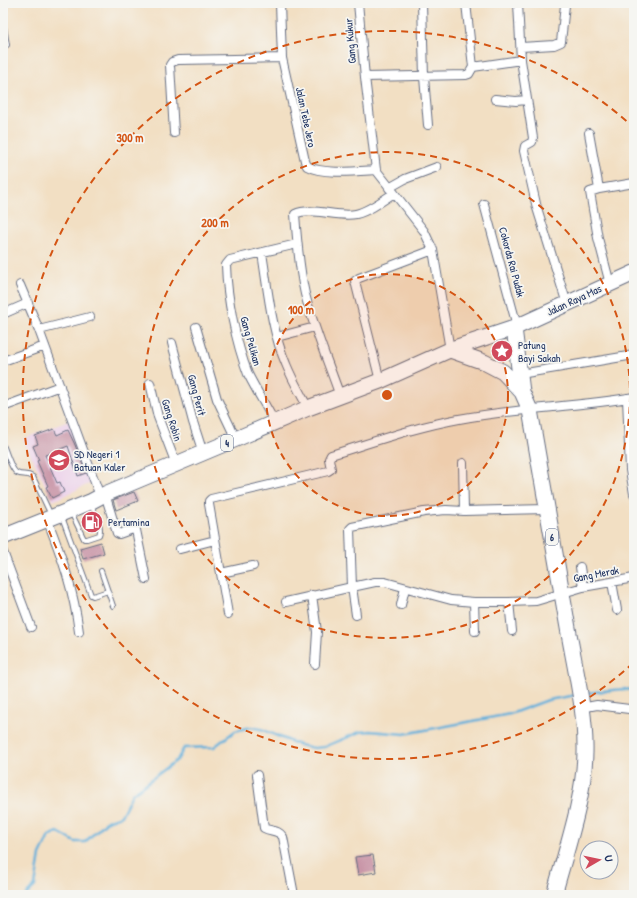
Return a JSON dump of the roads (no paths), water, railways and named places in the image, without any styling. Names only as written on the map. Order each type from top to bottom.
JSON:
[{"type":"highway","name":"Jalan Raya Mas","points":[[516,327],[634,273]]},
{"type":"highway","name":"4","points":[[3,537],[308,408],[380,381],[450,350],[516,327]]},
{"type":"highway","name":"6","points":[[516,327],[522,392],[530,410],[578,683],[585,753],[584,774],[580,796],[554,895]]},
{"type":"highway","name":"6","points":[[450,350],[484,362],[503,372],[522,392]]},
{"type":"street","name":"Jalan Tebe Jero","points":[[280,3],[282,58],[304,161],[307,166],[317,170],[347,172],[385,182]]},
{"type":"street","name":"Gang Kukur","points":[[358,3],[365,78],[385,182]]},
{"type":"street","points":[[422,3],[424,77],[428,126]]},
{"type":"street","points":[[365,78],[424,77],[469,74],[473,67],[466,3]]},
{"type":"street","points":[[518,3],[521,60],[533,138],[532,142],[525,146],[524,151],[537,208],[567,304]]},
{"type":"street","points":[[520,47],[554,45],[561,42],[565,5]]},
{"type":"street","points":[[174,133],[170,65],[172,62],[178,60],[282,58]]},
{"type":"street","points":[[473,67],[521,60]]},
{"type":"street","points":[[495,99],[516,101],[527,100]]},
{"type":"street","points":[[589,133],[599,189]]},
{"type":"street","points":[[340,396],[315,327],[305,293],[297,244],[295,214],[300,212],[308,212],[348,215],[363,212],[385,182],[405,179],[437,167]]},
{"type":"street","points":[[385,182],[424,231],[434,250],[450,350]]},
{"type":"street","points":[[610,284],[598,238],[590,192],[634,183]]},
{"type":"street","name":"Cokorda Rai Pudak","points":[[484,204],[516,327]]},
{"type":"street","points":[[297,244],[262,252],[270,309],[277,337],[286,364],[308,408]]},
{"type":"street","points":[[380,381],[356,281],[359,278],[434,250]]},
{"type":"street","name":"Gang Pelikan","points":[[262,252],[230,260],[227,263],[226,269],[232,311],[241,355],[249,375],[275,423]]},
{"type":"street","points":[[20,286],[39,330],[60,386],[99,497],[117,533],[119,534],[134,529],[136,530],[146,579]]},
{"type":"street","points":[[3,314],[28,304]]},
{"type":"street","points":[[39,330],[90,317]]},
{"type":"street","points":[[196,327],[217,399],[236,439]]},
{"type":"street","points":[[277,337],[315,327]]},
{"type":"street","name":"Gang Perit","points":[[172,343],[191,416],[203,453]]},
{"type":"street","points":[[3,361],[45,346]]},
{"type":"street","points":[[520,374],[634,355]]},
{"type":"street","name":"Gang Robin","points":[[150,383],[158,417],[176,464]]},
{"type":"street","points":[[3,407],[60,386]]},
{"type":"street","points":[[228,614],[209,501],[211,499],[328,472],[331,468],[329,459],[331,455],[386,437],[460,419],[630,397],[634,494]]},
{"type":"street","points":[[462,463],[464,511]]},
{"type":"street","points":[[356,615],[352,587],[351,528],[424,512],[446,510],[547,509]]},
{"type":"street","points":[[57,515],[61,556],[76,607],[79,632]]},
{"type":"street","points":[[180,549],[215,540]]},
{"type":"street","points":[[3,552],[31,627]]},
{"type":"street","points":[[221,573],[253,566]]},
{"type":"street","points":[[580,567],[583,587]]},
{"type":"street","name":"Gang Merak","points":[[286,602],[375,582],[385,582],[451,600],[474,602],[536,601],[583,587],[634,578]]},
{"type":"street","points":[[612,582],[617,610]]},
{"type":"street","points":[[401,606],[405,588]]},
{"type":"street","points":[[312,595],[317,632],[315,664]]},
{"type":"street","points":[[474,602],[475,631]]},
{"type":"street","points":[[509,602],[512,631]]},
{"type":"street","points":[[581,707],[597,705],[629,709],[634,708]]},
{"type":"street","points":[[256,775],[264,828],[267,830],[277,831],[283,837],[294,895]]},
{"type":"lane","points":[[3,21],[7,45]]},
{"type":"lane","points":[[4,447],[14,472],[18,474],[28,474],[33,477],[57,515],[91,595],[93,596],[108,591]]},
{"type":"lane","points":[[57,515],[84,539],[99,535],[101,531],[99,497]]},
{"type":"lane","points":[[101,571],[112,606]]},
{"type":"waterway","points":[[585,693],[623,689],[634,690]]},
{"type":"waterway","points":[[26,895],[35,886],[40,855],[49,836],[58,832],[75,842],[85,842],[107,821],[121,816],[132,794],[177,760],[184,748],[214,747],[235,731],[251,727],[261,729],[299,745],[314,748],[324,747],[360,732],[370,731],[404,734],[510,714],[548,700],[576,695]]},
{"type":"place","name":"Patung Bayi Sakah","points":[[502,351]]},
{"type":"place","name":"SD Negeri 1 Batuan Kaler","points":[[59,460]]},
{"type":"place","name":"Pertamina","points":[[92,522]]}]
